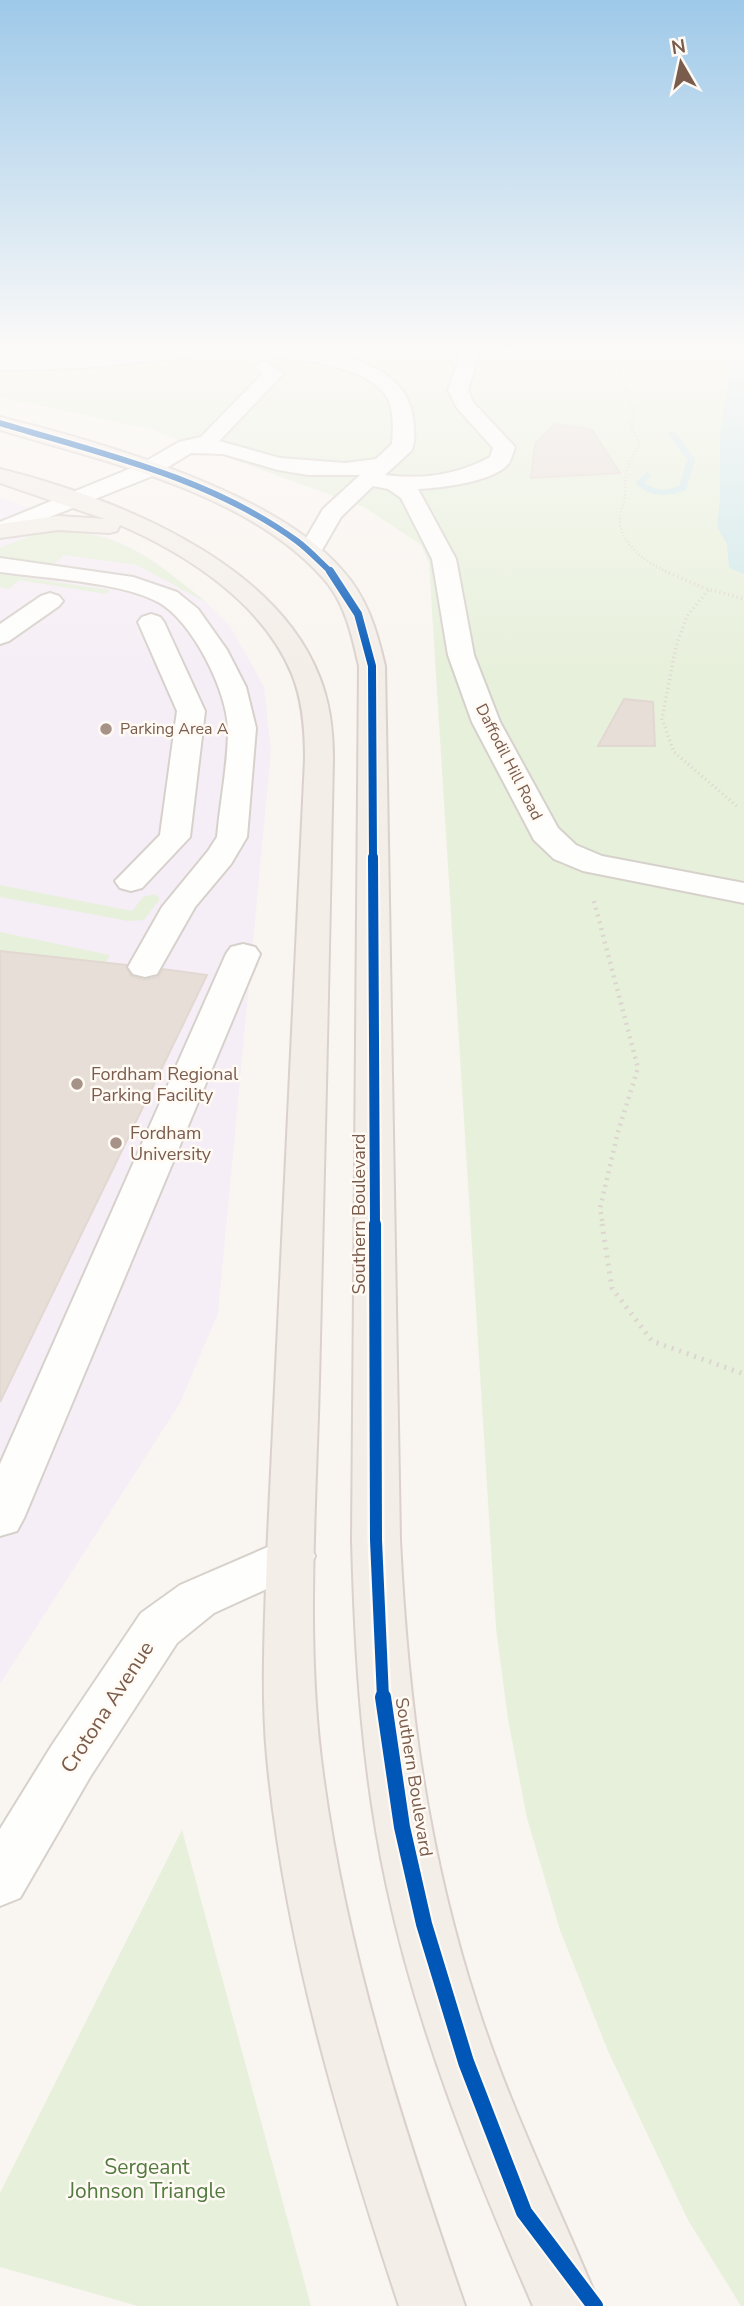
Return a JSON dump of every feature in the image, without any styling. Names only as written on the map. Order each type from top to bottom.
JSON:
[{"type":"main road","name":"Southern Boulevard","points":[[111,459],[200,489],[246,510],[269,522],[310,552],[343,589],[358,613],[372,666],[376,1540],[381,1680],[402,1827],[424,1924],[466,2062],[524,2212],[567,2306]]},
{"type":"main road","points":[[0,476],[76,500],[150,531],[217,571],[258,607],[278,629],[297,658],[316,709],[319,759],[289,1648],[294,1755],[308,1866],[339,2006],[378,2143],[432,2306]]},
{"type":"main road","points":[[0,489],[7,498],[0,520]]},
{"type":"main road","points":[[0,530],[68,523],[150,531]]},
{"type":"street","points":[[0,530],[147,470],[167,459]]},
{"type":"street","points":[[260,459],[308,468],[451,480],[469,476],[500,459]]},
{"type":"street","points":[[310,552],[331,514],[383,476],[395,459]]},
{"type":"street","name":"Daffodil Hill Road","points":[[383,476],[409,493],[444,559],[461,656],[486,722],[545,833],[565,852],[593,864],[744,893]]},
{"type":"street","points":[[0,565],[133,584],[167,597],[189,614],[232,687],[242,727],[232,837],[227,850],[190,890],[170,919],[145,967]]},
{"type":"street","points":[[0,636],[50,601]]},
{"type":"street","points":[[131,881],[175,837],[191,711],[151,622]]},
{"type":"street","points":[[0,1518],[243,954]]},
{"type":"street","name":"Crotona Avenue","points":[[0,1880],[71,1761],[159,1628],[197,1599],[291,1556]]},
{"type":"path","points":[[630,459],[625,465],[622,488],[625,498],[620,508],[619,522],[628,545],[658,570],[708,590],[744,599]]},
{"type":"path","points":[[708,590],[687,616],[676,646],[662,719],[674,752],[739,808]]},
{"type":"path","points":[[593,864],[590,883],[592,893],[638,1068],[618,1132],[600,1208],[612,1288],[652,1340],[744,1374]]},
{"type":"shaded area","name":"Fordham University","points":[[0,497],[120,542],[153,560],[207,603],[231,627],[264,687],[271,751],[218,1313],[180,1403],[0,1684]]},
{"type":"green space","points":[[231,459],[744,459],[744,2306],[741,2306],[688,2220],[608,2051],[560,1930],[527,1818],[508,1719],[496,1628],[429,563],[421,545],[364,507]]},
{"type":"green space","points":[[54,531],[78,532],[118,543],[154,562],[207,603],[137,565],[64,555],[52,566],[0,558],[0,548],[4,546],[36,534]]},
{"type":"green space","points":[[0,574],[110,590],[106,594],[19,580],[9,589],[0,587]]},
{"type":"green space","points":[[0,885],[132,911],[143,897],[155,894],[160,899],[144,920],[128,921],[0,897]]},
{"type":"green space","points":[[0,932],[110,955],[106,963],[0,951]]},
{"type":"green space","name":"Sergeant Johnson Triangle","points":[[182,1830],[311,2306],[138,2306],[0,2267],[0,2193]]},
{"type":"water","points":[[720,459],[744,459],[744,574],[729,568],[727,544],[717,527]]},
{"type":"building","points":[[533,459],[611,459],[620,473],[531,478]]},
{"type":"building","points":[[624,699],[653,702],[655,746],[598,746]]},
{"type":"building","name":"Fordham Regional Parking Facility","points":[[0,951],[126,965],[131,976],[144,980],[158,977],[163,969],[207,975],[0,1402]]},
{"type":"waterway","points":[[647,475],[640,483],[655,492],[666,493],[683,488],[690,459]]},
{"type":"cycle path","points":[[117,459],[202,489],[252,513],[298,541],[334,575],[363,626],[372,666],[376,1540],[381,1680],[391,1758],[402,1827],[424,1924],[466,2062],[524,2212],[595,2306]]},
{"type":"place","name":"Parking Area A","points":[[106,729]]},
{"type":"place","name":"Fordham Regional Parking Facility","points":[[77,1084]]},
{"type":"place","name":"Fordham University","points":[[116,1143]]}]
